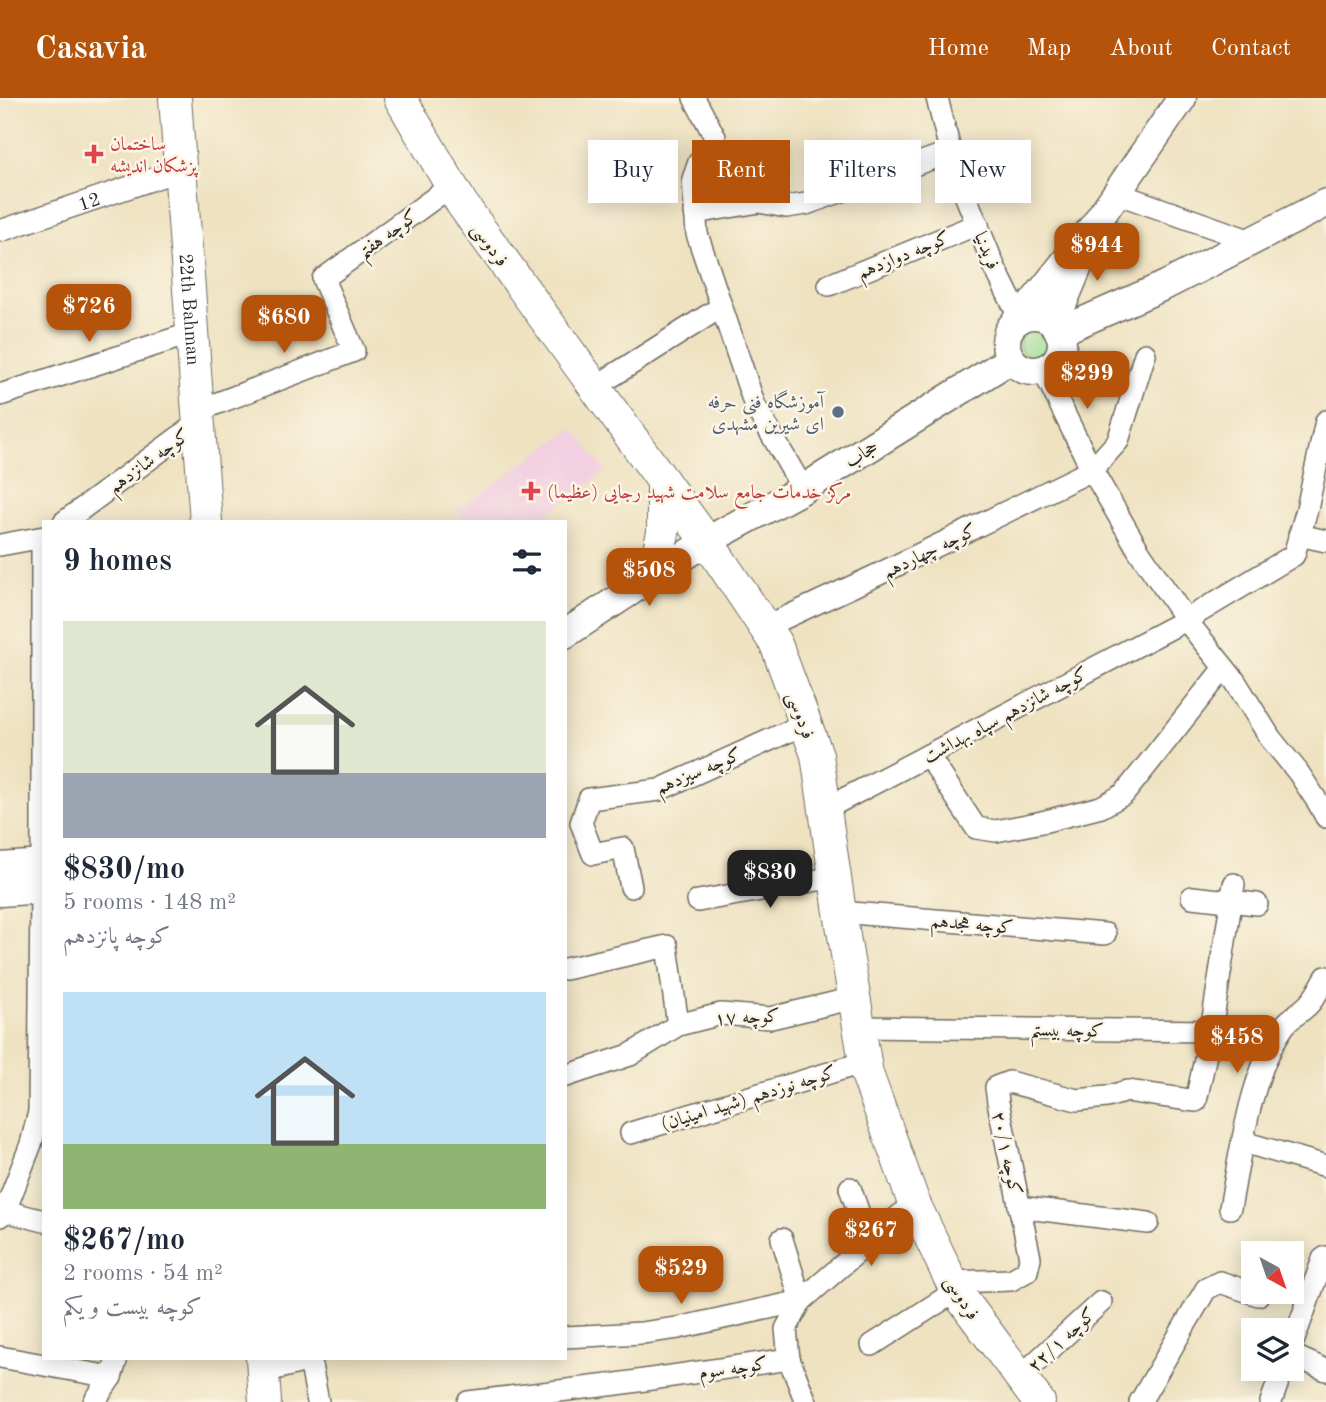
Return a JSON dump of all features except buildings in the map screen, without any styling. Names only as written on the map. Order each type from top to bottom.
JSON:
[{"type":"main road","name":"22th Bahman","points":[[175,98],[206,520]]},
{"type":"main road","name":"فردوسی","points":[[400,98],[462,204],[707,541],[775,644],[817,755],[867,1074],[914,1203],[954,1286],[1039,1402]]},
{"type":"main road","points":[[643,583],[658,554],[663,533],[663,481]]},
{"type":"street","points":[[694,98],[715,137],[711,151],[699,162],[693,179],[696,234],[755,407],[803,489]]},
{"type":"street","name":"فریدنیا","points":[[937,98],[947,140]]},
{"type":"street","points":[[1096,223],[1054,344],[1034,371],[1017,366],[1007,351],[1008,333],[1096,223],[1182,98]]},
{"type":"street","points":[[695,213],[759,202],[786,207],[806,204],[935,157]]},
{"type":"street","name":"12","points":[[0,231],[180,170]]},
{"type":"street","name":"کوچه هفتم","points":[[323,279],[451,186]]},
{"type":"street","points":[[1116,193],[1251,241]]},
{"type":"street","name":"فریدنیا","points":[[969,203],[1020,319]]},
{"type":"street","points":[[1054,344],[1326,203]]},
{"type":"street","name":"کوچه دوازدهم","points":[[829,285],[978,224]]},
{"type":"street","name":"کوچه شانزدهم","points":[[68,520],[197,417],[354,351],[323,279]]},
{"type":"street","points":[[595,387],[721,307]]},
{"type":"street","points":[[1020,319],[1028,316],[1046,318],[1092,470],[1139,551],[1186,620],[1235,681],[1270,739],[1298,772],[1326,817]]},
{"type":"street","points":[[0,395],[192,333]]},
{"type":"street","points":[[1092,470],[1118,441],[1145,354]]},
{"type":"street","name":"حجاب","points":[[567,633],[707,541],[803,489],[1011,359]]},
{"type":"street","name":"کوچه شانزدهم سپاه بهداشت","points":[[825,809],[1186,620],[1294,555],[1326,421]]},
{"type":"street","name":"کوچه چهاردهم","points":[[765,628],[1092,470]]},
{"type":"street","points":[[1299,536],[1326,541]]},
{"type":"street","points":[[0,545],[42,537]]},
{"type":"street","points":[[928,754],[976,828],[996,831],[1101,807],[1124,794],[1224,668]]},
{"type":"street","name":"کوچه سیزدهم","points":[[631,887],[623,848],[593,854],[573,824],[589,799],[659,790],[805,724]]},
{"type":"street","points":[[0,867],[42,877]]},
{"type":"street","points":[[0,892],[42,877]]},
{"type":"street","points":[[698,901],[835,877]]},
{"type":"street","points":[[1192,897],[1232,892],[1257,904]]},
{"type":"street","name":"کوچه ۲۰/۱","points":[[954,1286],[1010,1280],[1027,1271],[1030,1258],[996,1087],[1009,1082],[1077,1100],[1107,1097],[1128,1091],[1196,1101],[1232,892]]},
{"type":"street","name":"کوچه هجدهم","points":[[840,912],[1105,934]]},
{"type":"street","points":[[42,936],[39,1112],[31,1144],[3,1214],[42,1221]]},
{"type":"street","points":[[567,969],[667,946],[678,1025]]},
{"type":"street","points":[[1230,1208],[1256,1084],[1285,1024],[1311,1003],[1326,977]]},
{"type":"street","name":"کوچه بیستم","points":[[857,1013],[1237,1033],[1270,1051]]},
{"type":"street","name":"۱۷ کوچه","points":[[567,1076],[630,1055],[678,1025],[721,1014],[771,1018],[857,1013]]},
{"type":"street","name":"کوچه نوزدهم (شهید امینیان)","points":[[631,1133],[866,1062]]},
{"type":"street","points":[[1243,1142],[1326,1166]]},
{"type":"street","points":[[850,1188],[869,1242]]},
{"type":"street","points":[[806,1402],[789,1359],[786,1329],[801,1301],[914,1203]]},
{"type":"street","points":[[1020,1207],[1148,1223]]},
{"type":"street","points":[[782,1239],[801,1301]]},
{"type":"street","points":[[1302,1318],[1326,1257]]},
{"type":"street","points":[[1140,1402],[1206,1289],[1220,1282],[1241,1289]]},
{"type":"street","points":[[872,1345],[954,1286]]},
{"type":"street","points":[[567,1337],[678,1328],[801,1301]]},
{"type":"street","name":"کوچه ۲۲/۱","points":[[1020,1377],[1101,1302]]},
{"type":"street","points":[[0,1357],[114,1367],[94,1402]]},
{"type":"street","name":"کوچه سوم","points":[[468,1402],[789,1359]]},
{"type":"street","points":[[264,1377],[310,1360],[318,1402]]},
{"type":"street","points":[[1304,1360],[1326,1370]]},
{"type":"street","points":[[1271,1402],[1278,1381]]},
{"type":"shaded area","name":"مرکز خدمات جامع سلامت شهید رجایی (عظیما)","points":[[573,428],[606,471],[539,520],[463,520],[456,511]]},
{"type":"green space","points":[[1033,330],[1043,334],[1047,344],[1043,354],[1033,358],[1023,354],[1019,344],[1023,334]]},
{"type":"place","name":"ساختمان پزشکان اندیشه","points":[[94,154]]},
{"type":"place","name":"آموزشگاه فنی حرفه ای شیرین مشهدی","points":[[838,412]]},
{"type":"place","name":"مرکز خدمات جامع سلامت شهید رجایی (عظیما)","points":[[531,491]]}]
